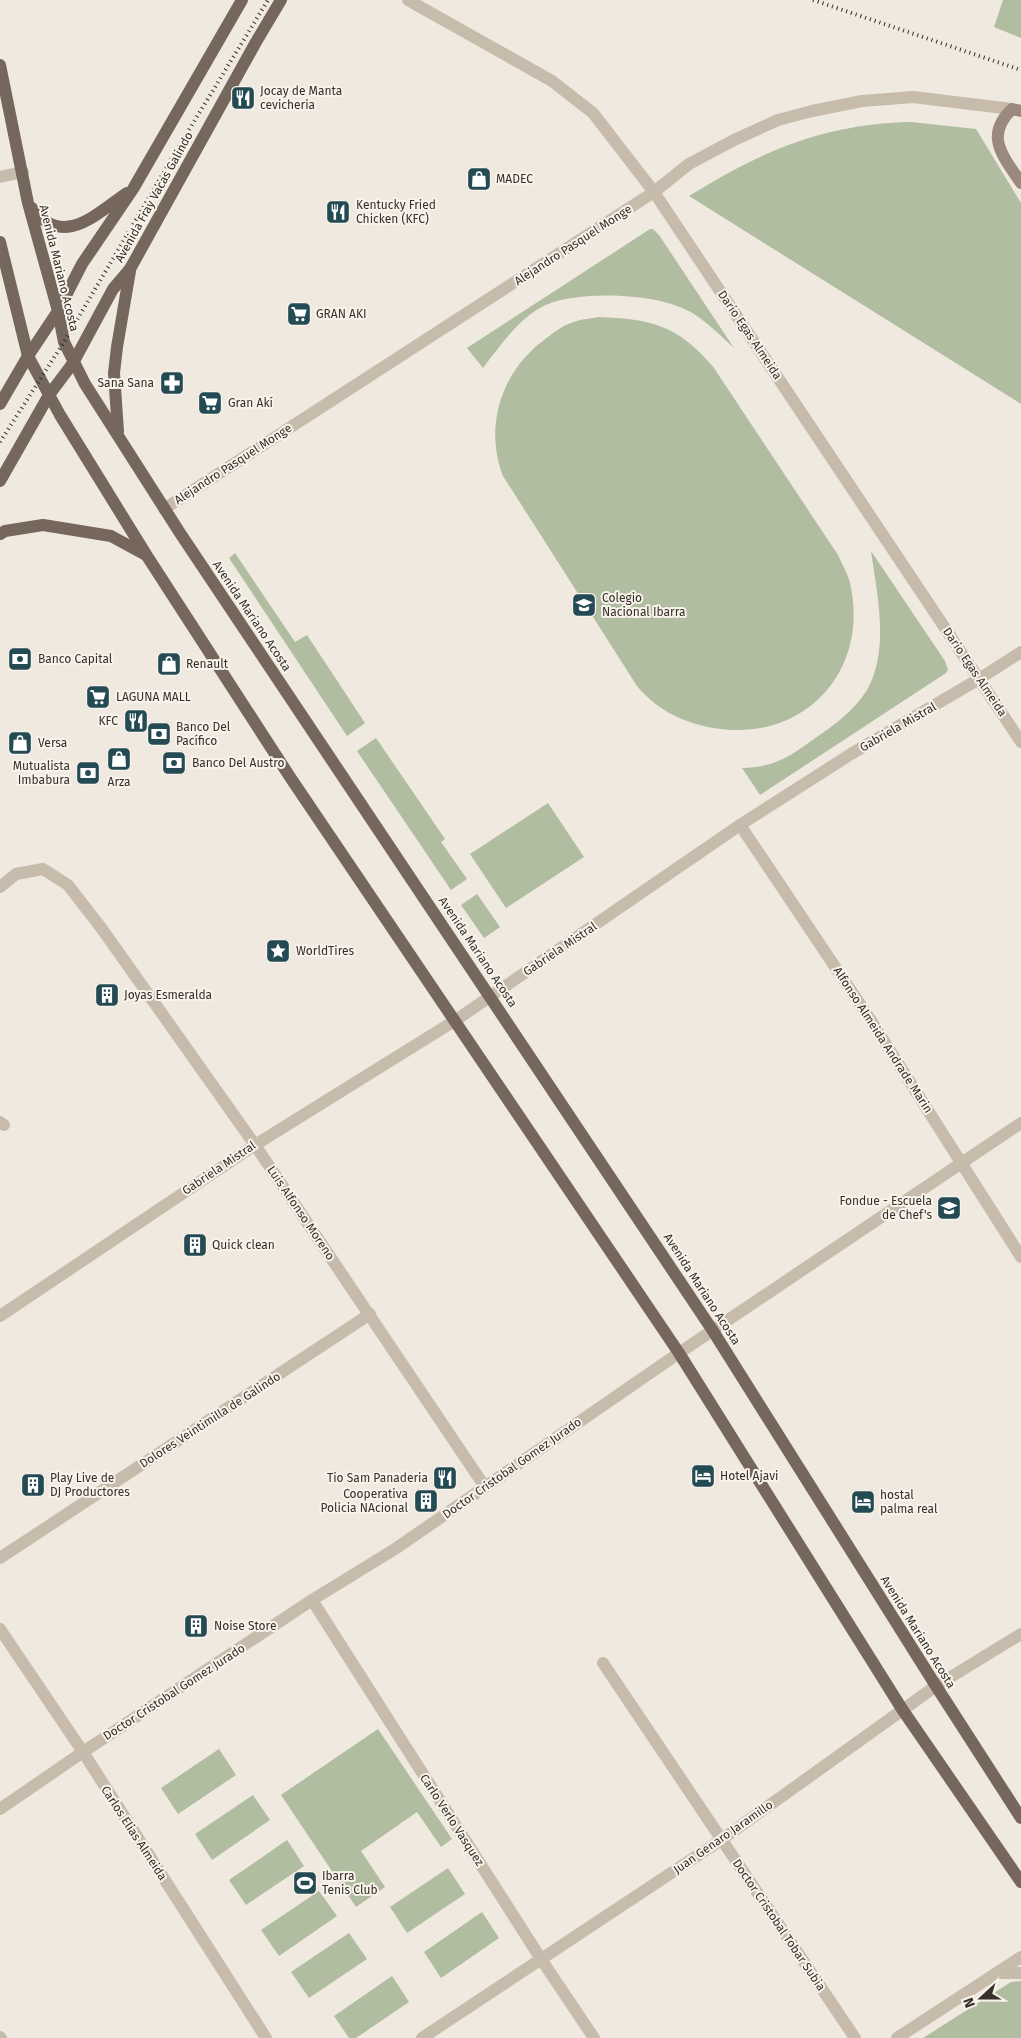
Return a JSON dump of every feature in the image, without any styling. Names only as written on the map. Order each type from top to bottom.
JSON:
[{"type":"main road","name":"Avenida Fray Vacas Galindo","points":[[0,404],[28,356],[58,312],[82,264],[133,189],[242,0]]},
{"type":"main road","name":"Avenida Fray Vacas Galindo","points":[[0,481],[49,395],[73,363],[113,289],[130,269],[281,0]]},
{"type":"main road","name":"Avenida Mariano Acosta","points":[[0,65],[28,203],[58,312],[64,342],[73,363],[164,509],[492,996],[714,1331],[936,1686],[1021,1818]]},
{"type":"main road","points":[[28,203],[40,219],[59,228],[80,225],[133,189]]},
{"type":"main road","points":[[0,242],[28,356],[49,395],[147,556],[290,777],[456,1020],[679,1353],[902,1709],[1021,1882]]},
{"type":"main road","points":[[118,435],[114,372],[130,269]]},
{"type":"main road","points":[[0,534],[4,531],[43,525],[111,536],[147,556]]},
{"type":"street","name":"Dario Egas Almeida","points":[[408,0],[552,80],[593,113],[654,192],[1021,742]]},
{"type":"street","name":"Alejandro Pasquel Monge","points":[[164,509],[654,192],[689,164],[734,140],[778,120],[862,101],[913,97],[1017,110]]},
{"type":"street","points":[[1017,110],[1002,119],[997,131],[1000,150],[1021,183]]},
{"type":"street","points":[[0,177],[23,172]]},
{"type":"street","name":"Gabriela Mistral","points":[[0,1316],[255,1145],[456,1020],[740,826],[851,754],[979,679],[1021,652]]},
{"type":"street","name":"Alfonso Almeida Andrade Marin","points":[[740,826],[868,1016],[1021,1257]]},
{"type":"street","name":"Luis Alfonso Moreno","points":[[0,887],[16,874],[43,869],[68,885],[102,929],[255,1145],[485,1487]]},
{"type":"street","name":"Doctor Cristobal Gomez Jurado","points":[[0,1809],[312,1600],[394,1549],[679,1353],[1021,1123]]},
{"type":"street","name":"Dolores Veintimilla de Galindo","points":[[0,1558],[370,1314]]},
{"type":"street","name":"Carlo Verlo Vasquez","points":[[312,1600],[541,1959],[594,2038]]},
{"type":"street","name":"Carlos Elias Almeida","points":[[0,1629],[83,1752],[266,2038]]},
{"type":"street","name":"Juan Genaro Jaramillo","points":[[422,2038],[721,1840],[936,1686],[1021,1634]]},
{"type":"street","name":"Doctor Cristobal Tobar Subia","points":[[603,1663],[855,2038]]},
{"type":"street","points":[[897,2038],[1021,1957]]},
{"type":"street","points":[[997,1973],[1021,1973]]},
{"type":"green space","points":[[1003,0],[1021,0],[1021,38],[994,27]]},
{"type":"green space","points":[[911,122],[976,129],[1021,203],[1021,404],[689,196],[768,153],[821,134],[879,124]]},
{"type":"green space","points":[[650,229],[653,229],[659,235],[734,348],[704,321],[680,307],[643,298],[601,295],[563,300],[538,309],[520,323],[483,368],[467,348]]},
{"type":"green space","points":[[598,317],[634,320],[663,327],[676,333],[701,354],[714,368],[838,555],[850,583],[854,616],[849,647],[838,674],[821,697],[798,714],[772,725],[741,730],[708,727],[688,721],[669,713],[652,701],[637,686],[503,476],[497,456],[495,437],[497,417],[501,399],[519,364],[532,350],[556,331],[574,322]]},
{"type":"green space","points":[[871,551],[945,661],[948,670],[760,795],[742,768],[764,766],[781,760],[797,751],[843,717],[856,705],[867,690],[874,674],[880,639],[880,621]]},
{"type":"green space","points":[[235,553],[295,642],[307,635],[365,723],[347,736],[229,558]]},
{"type":"green space","points":[[376,738],[445,839],[441,842],[467,879],[451,890],[357,751]]},
{"type":"green space","points":[[548,803],[584,857],[506,908],[470,854]]},
{"type":"green space","points":[[477,894],[500,927],[484,938],[461,905]]},
{"type":"green space","points":[[378,1729],[452,1839],[441,1847],[417,1812],[361,1851],[385,1887],[356,1907],[281,1795]]},
{"type":"green space","points":[[219,1749],[236,1775],[178,1814],[161,1788]]},
{"type":"green space","points":[[253,1795],[270,1820],[212,1860],[195,1834]]},
{"type":"green space","points":[[287,1840],[304,1866],[246,1905],[229,1880]]},
{"type":"green space","points":[[448,1868],[465,1894],[407,1933],[390,1907]]},
{"type":"green space","points":[[319,1891],[337,1916],[279,1956],[261,1930]]},
{"type":"green space","points":[[482,1912],[499,1938],[441,1978],[424,1952]]},
{"type":"green space","points":[[349,1933],[367,1959],[309,1998],[291,1972]]},
{"type":"green space","points":[[392,1976],[409,2002],[356,2038],[349,2038],[334,2016]]},
{"type":"green space","points":[[1021,1981],[1021,2038],[923,2038],[1011,1982]]},
{"type":"railway","points":[[0,442],[64,342],[268,0]]},
{"type":"railway","points":[[813,0],[1021,70]]},
{"type":"place","name":"Jocay de Manta cevicheria","points":[[243,98]]},
{"type":"place","name":"MADEC","points":[[479,179]]},
{"type":"place","name":"Kentucky Fried Chicken (KFC)","points":[[338,212]]},
{"type":"place","name":"GRAN AKI","points":[[299,314]]},
{"type":"place","name":"Sana Sana","points":[[172,383]]},
{"type":"place","name":"Gran Akí","points":[[210,403]]},
{"type":"place","name":"Colegio Nacional Ibarra","points":[[584,605]]},
{"type":"place","name":"Banco Capital","points":[[20,659]]},
{"type":"place","name":"Renault","points":[[169,664]]},
{"type":"place","name":"LAGUNA MALL","points":[[98,697]]},
{"type":"place","name":"KFC","points":[[136,721]]},
{"type":"place","name":"Banco Del Pacífico","points":[[159,734]]},
{"type":"place","name":"Versa","points":[[20,743]]},
{"type":"place","name":"Arza","points":[[119,759]]},
{"type":"place","name":"Banco Del Austro","points":[[174,763]]},
{"type":"place","name":"Mutualista Imbabura","points":[[88,773]]},
{"type":"place","name":"WorldTires","points":[[278,951]]},
{"type":"place","name":"Joyas Esmeralda","points":[[107,995]]},
{"type":"place","name":"Fondue - Escuela de Chef's","points":[[949,1208]]},
{"type":"place","name":"Quick clean","points":[[195,1245]]},
{"type":"place","name":"Hotel Ajavi","points":[[703,1476]]},
{"type":"place","name":"Tio Sam Panaderia","points":[[445,1478]]},
{"type":"place","name":"Play Live de DJ Productores","points":[[33,1485]]},
{"type":"place","name":"Cooperativa Policia NAcional","points":[[426,1501]]},
{"type":"place","name":"hostal palma real","points":[[863,1502]]},
{"type":"place","name":"Noise Store","points":[[196,1626]]},
{"type":"place","name":"Ibarra Tenis Club","points":[[305,1883]]}]
